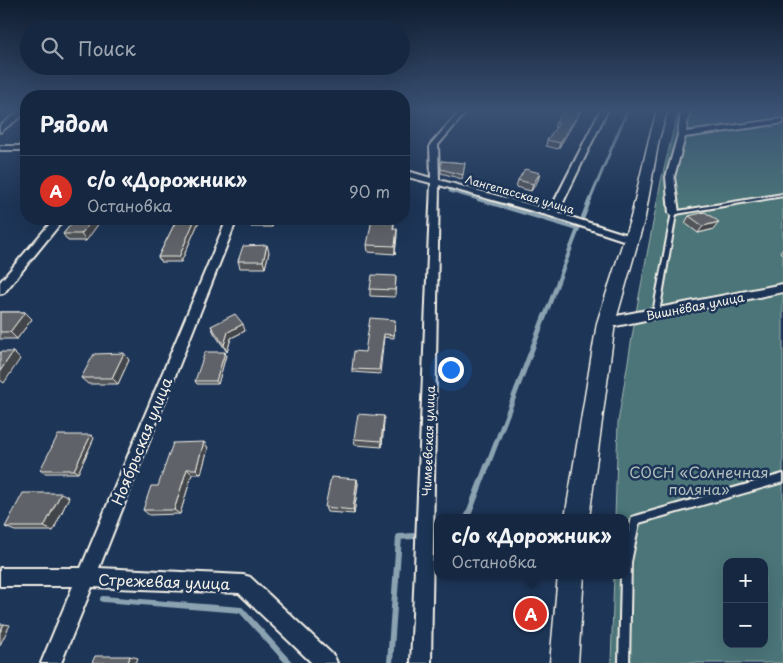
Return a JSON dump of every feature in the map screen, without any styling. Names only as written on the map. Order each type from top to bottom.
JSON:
[{"type":"street","name":"Чимеевская улица","points":[[421,663],[435,182],[434,146],[437,142]]},
{"type":"street","points":[[553,214],[589,142]]},
{"type":"street","points":[[578,514],[606,323],[638,217],[653,142]]},
{"type":"street","points":[[674,213],[670,177],[680,142]]},
{"type":"street","points":[[0,148],[20,148]]},
{"type":"street","name":"Лангепасская улица","points":[[410,174],[553,214],[630,239]]},
{"type":"street","points":[[0,290],[54,225]]},
{"type":"street","name":"Ноябрьская улица","points":[[51,663],[230,225]]},
{"type":"street","name":"Вишнёвая улица","points":[[606,323],[783,288]]},
{"type":"street","name":"Стрежевая улица","points":[[0,577],[243,584],[327,663]]},
{"type":"street","points":[[564,663],[571,579]]},
{"type":"lane","points":[[656,313],[674,213],[783,195]]},
{"type":"lane","points":[[629,548],[635,520],[783,478]]},
{"type":"lane","points":[[624,663],[626,579]]},
{"type":"green space","name":"СОСН «Солнечная поляна»","points":[[670,142],[783,142],[783,663],[611,663],[614,579],[629,579],[629,514],[615,514],[618,422],[637,307],[661,181]]},
{"type":"building","points":[[441,161],[465,163],[463,175],[441,169]]},
{"type":"building","points":[[525,169],[540,173],[533,184],[518,180]]},
{"type":"building","points":[[705,212],[719,222],[703,226],[689,216]]},
{"type":"building","points":[[70,225],[88,225],[81,234],[63,234]]},
{"type":"building","points":[[174,225],[192,225],[179,257],[158,257]]},
{"type":"building","points":[[371,225],[393,225],[393,229],[397,229],[395,246],[367,245]]},
{"type":"building","points":[[267,245],[263,261],[238,261],[243,246]]},
{"type":"building","points":[[372,275],[396,276],[395,290],[370,289]]},
{"type":"building","points":[[0,312],[25,312],[10,332],[0,332]]},
{"type":"building","points":[[235,314],[243,324],[228,332],[224,345],[211,326]]},
{"type":"building","points":[[370,318],[395,320],[394,335],[384,334],[379,370],[352,369],[354,351],[365,352]]},
{"type":"building","points":[[0,352],[13,352],[0,371]]},
{"type":"building","points":[[205,352],[225,352],[216,381],[195,381]]},
{"type":"building","points":[[124,353],[112,378],[81,378],[94,354]]},
{"type":"building","points":[[358,414],[384,416],[381,441],[354,439]]},
{"type":"building","points":[[58,435],[91,435],[74,470],[40,470]]},
{"type":"building","points":[[204,442],[196,469],[187,469],[174,510],[143,510],[151,486],[158,486],[173,443]]},
{"type":"building","points":[[331,477],[357,479],[353,510],[325,507]]},
{"type":"building","points":[[23,493],[61,493],[44,527],[5,527]]},
{"type":"building","points":[[0,624],[4,624],[0,632]]},
{"type":"building","points":[[95,656],[130,656],[128,663],[92,663]]},
{"type":"waterway","points":[[590,200],[614,142]]},
{"type":"waterway","points":[[450,191],[482,200]]},
{"type":"waterway","points":[[478,199],[578,229],[545,316]]},
{"type":"waterway","points":[[583,217],[590,199]]},
{"type":"waterway","points":[[487,467],[545,315]]},
{"type":"waterway","points":[[469,514],[487,466]]},
{"type":"waterway","points":[[390,663],[399,537],[414,536]]},
{"type":"waterway","points":[[103,599],[241,610],[289,663]]},
{"type":"place","name":"с/о «Дорожник»","points":[[531,614]]}]
